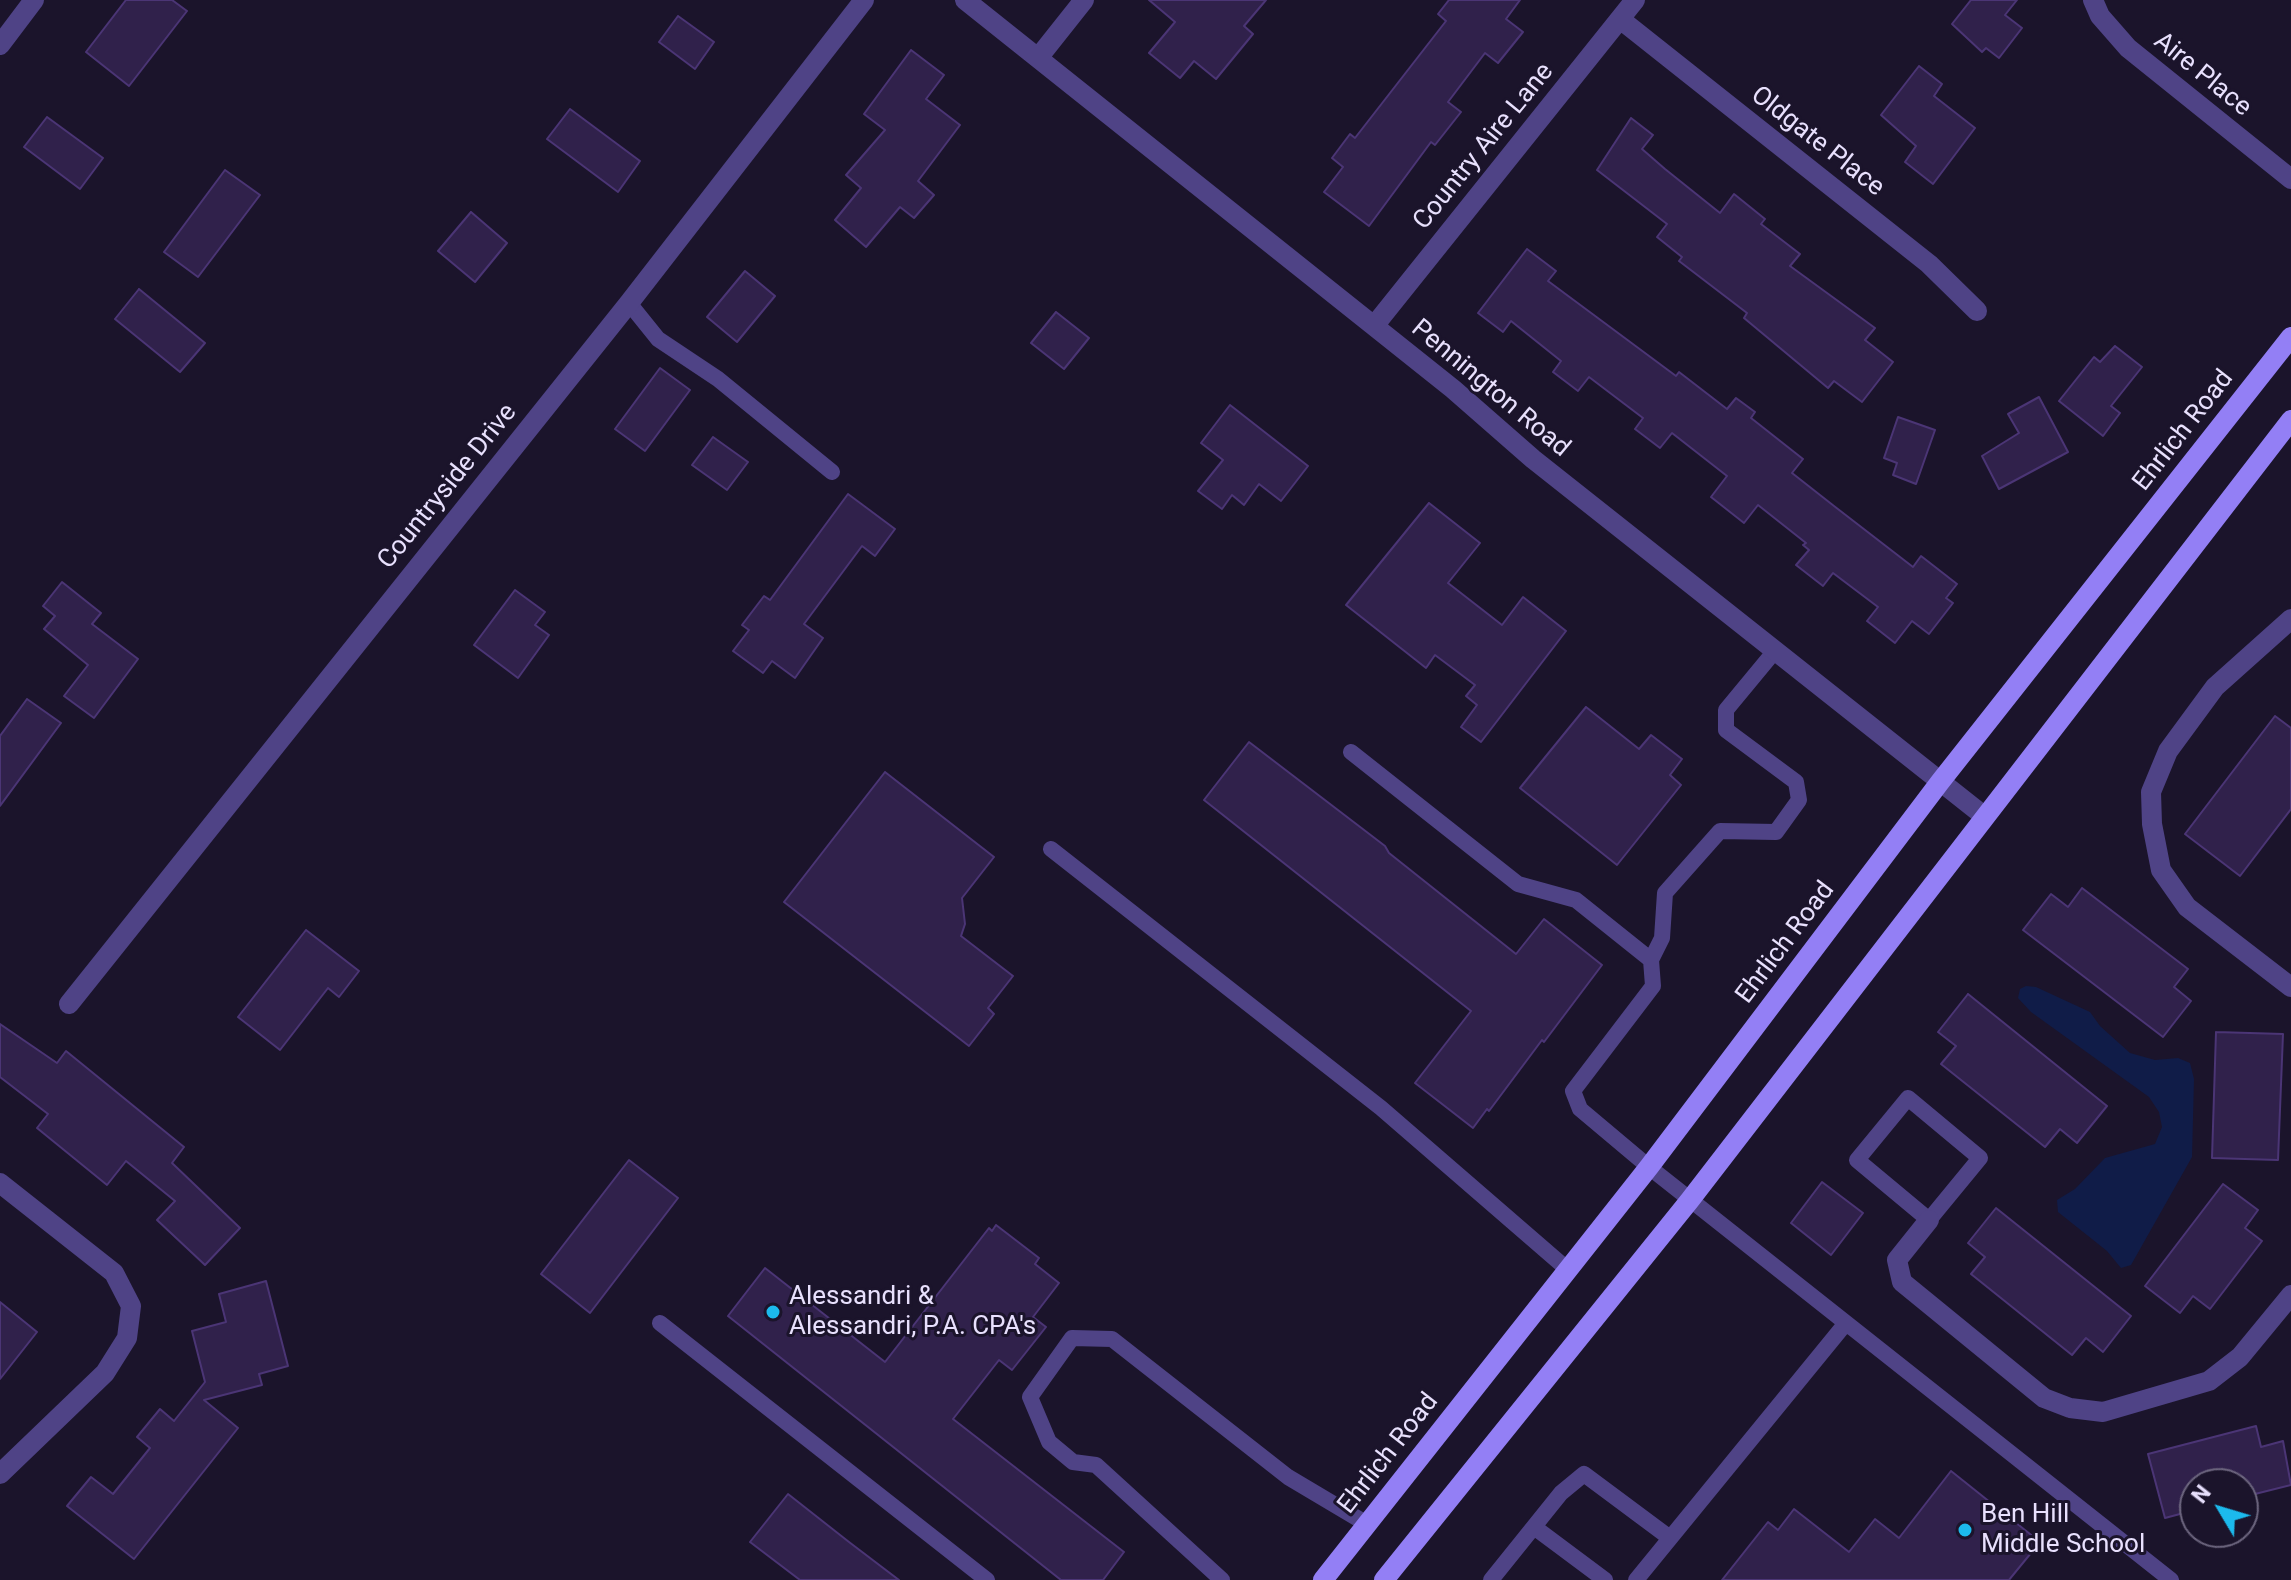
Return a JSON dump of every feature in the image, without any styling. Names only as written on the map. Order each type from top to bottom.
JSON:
[{"type":"main road","name":"Ehrlich Road","points":[[1323,1580],[1649,1167],[1940,782],[2291,337]]},
{"type":"main road","points":[[1384,1580],[1690,1200],[2291,420]]},
{"type":"street","points":[[0,45],[34,0]]},
{"type":"street","name":"Countryside Drive","points":[[69,1004],[629,303],[864,0]]},
{"type":"street","name":"Pennington Road","points":[[965,0],[1374,326],[1533,459],[1774,652],[1984,816]]},
{"type":"street","points":[[1038,58],[1084,0]]},
{"type":"street","name":"Country Aire Lane","points":[[1374,326],[1635,0]]},
{"type":"street","name":"Aire Place","points":[[2093,0],[2100,16],[2128,48],[2291,179]]},
{"type":"street","name":"Oldgate Place","points":[[1620,19],[1929,264],[1977,311]]},
{"type":"street","points":[[2291,619],[2215,687],[2168,751],[2151,792],[2152,824],[2161,870],[2178,895],[2187,907],[2291,987]]},
{"type":"street","points":[[0,1183],[114,1273],[131,1306],[127,1338],[105,1373],[0,1474]]},
{"type":"street","points":[[1929,1220],[1897,1260],[1902,1282],[2044,1398],[2070,1408],[2103,1412],[2209,1381],[2240,1357],[2291,1295]]},
{"type":"lane","points":[[629,303],[658,339],[718,379],[832,472]]},
{"type":"lane","points":[[1774,652],[1726,710],[1726,730],[1796,782],[1799,800],[1776,832],[1720,831],[1665,893],[1662,938],[1651,960],[1653,986],[1573,1091],[1580,1109],[1690,1200],[2171,1580]]},
{"type":"lane","points":[[1351,752],[1518,884],[1576,900],[1651,960]]},
{"type":"lane","points":[[1051,849],[1381,1108],[1567,1269]]},
{"type":"lane","points":[[1908,1098],[1980,1158],[1929,1220],[1857,1160],[1908,1098]]},
{"type":"lane","points":[[660,1323],[987,1580]]},
{"type":"lane","points":[[1636,1580],[1846,1323]]},
{"type":"lane","points":[[1222,1580],[1096,1465],[1073,1462],[1049,1442],[1030,1397],[1072,1338],[1112,1339],[1288,1477],[1367,1524]]},
{"type":"lane","points":[[1491,1580],[1574,1478],[1584,1474],[1670,1538]]},
{"type":"lane","points":[[1534,1527],[1605,1580]]},
{"type":"water","points":[[2036,987],[2090,1012],[2100,1026],[2130,1053],[2155,1060],[2178,1058],[2190,1063],[2194,1079],[2192,1157],[2131,1265],[2121,1268],[2107,1251],[2058,1212],[2057,1200],[2075,1189],[2105,1158],[2155,1144],[2162,1127],[2159,1112],[2149,1097],[2031,1012],[2018,998],[2020,989]]},
{"type":"building","points":[[126,0],[172,0],[187,11],[129,86],[86,52]]},
{"type":"building","points":[[1149,0],[1266,0],[1244,26],[1253,34],[1216,79],[1194,61],[1180,78],[1149,53],[1175,22]]},
{"type":"building","points":[[1449,0],[1520,0],[1506,19],[1523,32],[1498,63],[1485,53],[1448,102],[1461,112],[1435,145],[1431,142],[1369,226],[1324,192],[1343,167],[1332,158],[1350,134],[1355,138],[1446,21],[1438,14]]},
{"type":"building","points":[[1971,0],[2017,0],[2005,15],[2022,28],[1999,58],[1986,48],[1982,52],[1952,24]]},
{"type":"building","points":[[678,16],[714,42],[695,69],[659,42]]},
{"type":"building","points":[[911,50],[944,75],[926,99],[960,125],[918,181],[934,195],[914,218],[900,207],[866,247],[835,220],[861,188],[846,175],[885,130],[864,114]]},
{"type":"building","points":[[1919,66],[1942,84],[1934,96],[1975,128],[1933,184],[1905,162],[1916,146],[1881,115]]},
{"type":"building","points":[[570,109],[640,161],[618,192],[547,139]]},
{"type":"building","points":[[47,117],[103,158],[80,189],[24,147]]},
{"type":"building","points":[[1631,118],[1653,135],[1642,149],[1665,169],[1720,213],[1734,194],[1765,219],[1761,224],[1800,254],[1790,266],[1875,328],[1865,340],[1893,362],[1862,402],[1834,381],[1828,388],[1744,318],[1747,313],[1679,261],[1682,257],[1657,237],[1667,224],[1597,170]]},
{"type":"building","points":[[225,170],[260,195],[198,277],[164,252]]},
{"type":"building","points":[[471,212],[507,243],[475,282],[438,251]]},
{"type":"building","points":[[1527,249],[1556,271],[1548,281],[1676,376],[1679,372],[1727,409],[1736,398],[1755,412],[1751,418],[1803,459],[1792,473],[1834,506],[1913,567],[1921,556],[1957,584],[1946,598],[1953,603],[1929,634],[1912,621],[1895,643],[1867,621],[1878,607],[1833,573],[1823,586],[1796,565],[1809,550],[1803,545],[1806,543],[1758,505],[1744,523],[1711,497],[1727,476],[1672,433],[1660,448],[1635,429],[1643,418],[1589,377],[1578,391],[1553,372],[1561,361],[1511,321],[1503,332],[1478,313]]},
{"type":"building","points":[[745,271],[775,296],[737,342],[707,317]]},
{"type":"building","points":[[139,289],[205,343],[180,372],[115,319]]},
{"type":"building","points":[[1056,312],[1089,338],[1064,369],[1031,343]]},
{"type":"building","points":[[2115,346],[2142,367],[2111,406],[2120,413],[2103,436],[2059,401],[2094,357],[2100,362]]},
{"type":"building","points":[[660,368],[690,390],[645,451],[615,429]]},
{"type":"building","points":[[2039,397],[2068,452],[1999,489],[1982,456],[2019,433],[2008,414]]},
{"type":"building","points":[[1230,405],[1308,466],[1281,501],[1259,484],[1244,505],[1232,495],[1222,509],[1198,491],[1223,460],[1201,443]]},
{"type":"building","points":[[1898,417],[1935,430],[1916,484],[1893,475],[1897,463],[1884,458]]},
{"type":"building","points":[[713,437],[748,462],[727,490],[692,465]]},
{"type":"building","points":[[848,494],[895,529],[875,556],[862,546],[804,624],[823,638],[795,678],[772,661],[763,673],[733,651],[749,630],[742,625],[764,596],[770,600]]},
{"type":"building","points":[[1429,503],[1480,543],[1448,583],[1502,625],[1523,597],[1566,631],[1481,742],[1461,727],[1477,705],[1466,696],[1475,685],[1435,655],[1426,668],[1346,605]]},
{"type":"building","points":[[62,582],[101,613],[92,624],[138,659],[94,718],[64,696],[88,665],[44,629],[55,616],[43,606]]},
{"type":"building","points":[[515,590],[545,612],[535,625],[549,635],[518,678],[474,645]]},
{"type":"building","points":[[27,699],[61,723],[0,806],[0,736]]},
{"type":"building","points":[[1586,707],[1639,749],[1651,735],[1682,759],[1670,775],[1681,785],[1617,865],[1520,788]]},
{"type":"building","points":[[2275,716],[2291,728],[2291,809],[2240,876],[2185,834]]},
{"type":"building","points":[[1249,742],[1385,846],[1389,853],[1516,954],[1544,919],[1602,965],[1473,1128],[1415,1083],[1471,1011],[1204,800]]},
{"type":"building","points":[[885,772],[994,857],[962,898],[965,924],[961,936],[1013,976],[988,1008],[994,1014],[969,1046],[784,902]]},
{"type":"building","points":[[2082,888],[2188,969],[2174,987],[2191,1001],[2163,1037],[2023,930],[2051,894],[2068,907]]},
{"type":"building","points":[[306,930],[359,971],[339,997],[328,988],[280,1050],[238,1017]]},
{"type":"building","points":[[1968,994],[2107,1106],[2077,1143],[2060,1129],[2045,1147],[1941,1064],[1956,1046],[1938,1032]]},
{"type":"building","points":[[0,1024],[57,1063],[66,1051],[184,1147],[172,1163],[240,1228],[205,1265],[157,1220],[175,1201],[126,1161],[107,1185],[37,1128],[48,1114],[0,1077]]},
{"type":"building","points":[[2216,1032],[2283,1034],[2278,1160],[2212,1158]]},
{"type":"building","points":[[629,1160],[678,1198],[590,1313],[541,1274]]},
{"type":"building","points":[[1822,1182],[1863,1213],[1831,1255],[1791,1223]]},
{"type":"building","points":[[2223,1184],[2258,1210],[2245,1228],[2262,1241],[2210,1309],[2193,1296],[2180,1313],[2145,1286]]},
{"type":"building","points":[[1996,1208],[2131,1316],[2103,1352],[2086,1338],[2072,1355],[1971,1274],[1985,1257],[1968,1243]]},
{"type":"building","points":[[996,1225],[1039,1258],[1035,1264],[1059,1283],[1033,1317],[1046,1327],[1012,1370],[999,1360],[953,1419],[1124,1552],[1103,1580],[1061,1580],[728,1316],[765,1268],[885,1362],[989,1228],[992,1231]]},
{"type":"building","points":[[266,1281],[288,1366],[259,1374],[262,1385],[204,1400],[238,1428],[134,1559],[67,1506],[91,1477],[113,1494],[150,1448],[137,1437],[160,1409],[174,1421],[205,1382],[192,1331],[226,1322],[219,1294]]},
{"type":"building","points":[[0,1302],[37,1332],[0,1379]]},
{"type":"building","points":[[2256,1426],[2261,1447],[2283,1441],[2291,1485],[2259,1493],[2259,1468],[2179,1468],[2179,1514],[2165,1518],[2148,1454]]},
{"type":"building","name":"Ben Hill Middle School","points":[[1951,1471],[2040,1542],[2009,1580],[1722,1580],[1768,1522],[1778,1530],[1794,1509],[1849,1552],[1875,1519],[1899,1538]]},
{"type":"building","points":[[788,1494],[899,1580],[800,1580],[750,1542]]},
{"type":"place","name":"Alessandri & Alessandri, P.A. CPA's","points":[[773,1312]]},
{"type":"place","name":"Ben Hill Middle School","points":[[1965,1530]]}]
